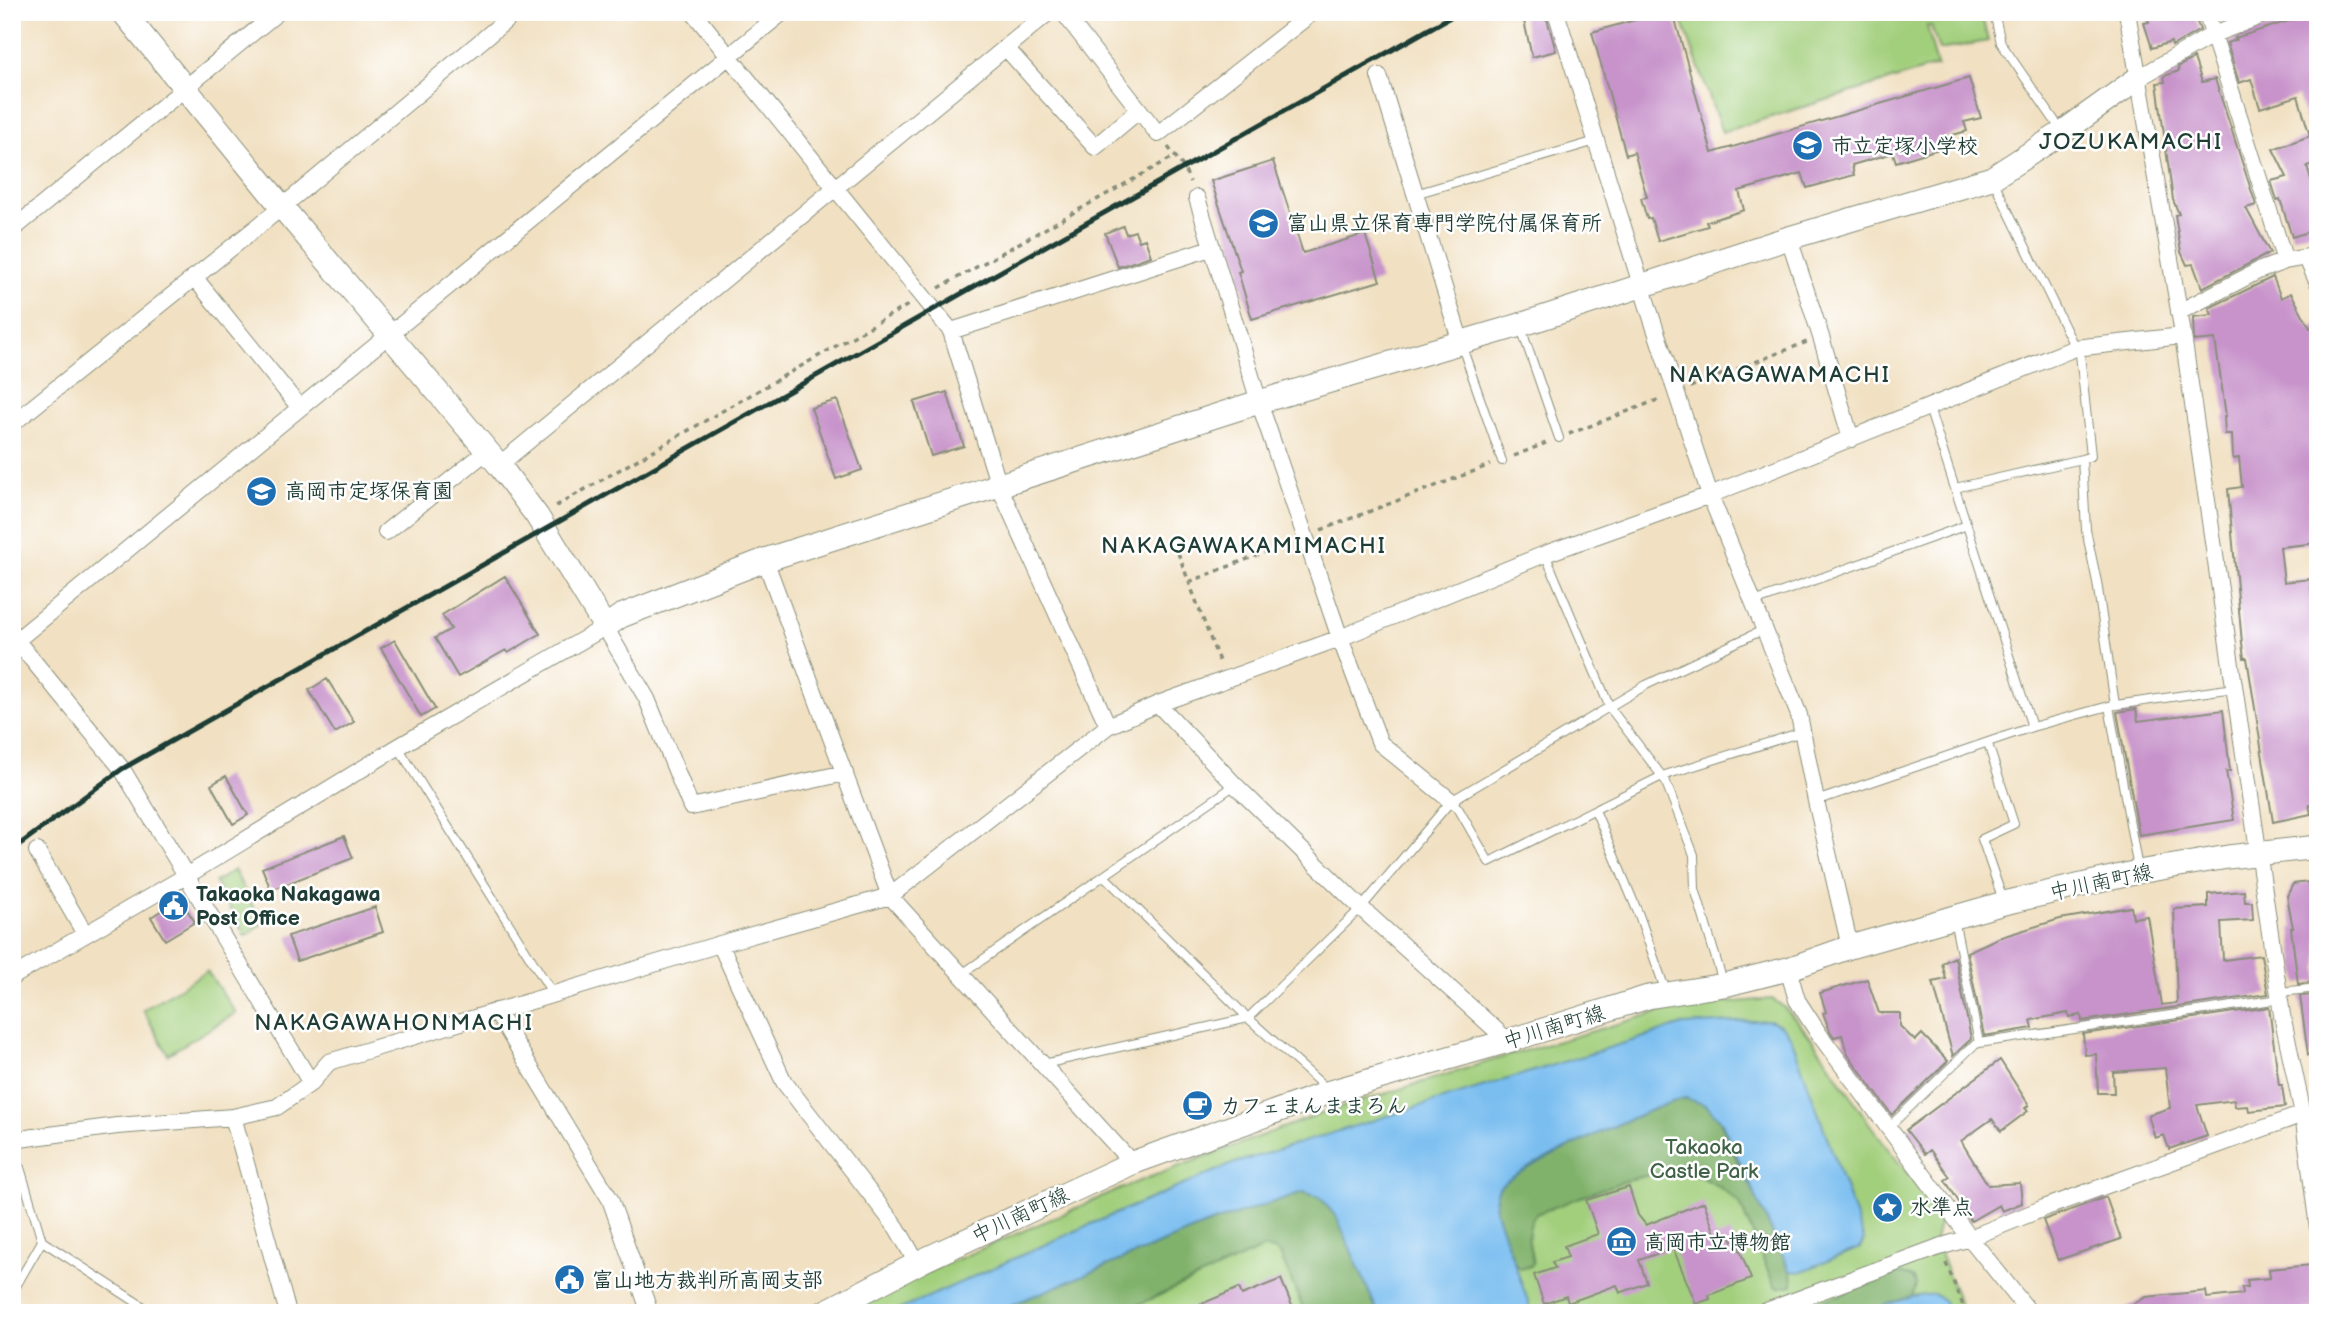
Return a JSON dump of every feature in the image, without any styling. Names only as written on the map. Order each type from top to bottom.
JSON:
[{"type":"street","points":[[123,12],[282,207],[493,458],[537,516],[647,699],[691,807],[845,773]]},
{"type":"street","points":[[12,230],[278,12]]},
{"type":"street","points":[[12,424],[282,207],[516,12]]},
{"type":"street","points":[[693,12],[951,331],[999,486],[1108,726]]},
{"type":"street","points":[[311,1083],[122,769],[14,639],[783,12]]},
{"type":"street","points":[[386,532],[493,458],[836,188],[1049,12]]},
{"type":"street","points":[[1063,12],[1158,134],[1313,12]]},
{"type":"street","points":[[2127,12],[2179,312],[2258,855],[2280,996],[2303,1114],[2318,1228]]},
{"type":"street","points":[[2206,12],[2285,261]]},
{"type":"street","points":[[12,978],[621,616],[765,560],[1259,402],[1520,325],[1789,238],[1992,178],[2137,79],[2214,34],[2271,12]]},
{"type":"street","points":[[1561,21],[1641,285],[1710,495],[1799,716],[1850,947]]},
{"type":"street","points":[[1006,48],[1095,147],[1138,111]]},
{"type":"street","points":[[1379,76],[1461,343]]},
{"type":"street","points":[[1196,198],[1259,402],[1340,638],[1380,743],[1451,801]]},
{"type":"street","points":[[1789,238],[1851,439]]},
{"type":"street","points":[[951,331],[1211,248]]},
{"type":"street","points":[[2179,312],[2258,271],[2285,261],[2313,257],[2318,283]]},
{"type":"street","points":[[194,277],[300,408]]},
{"type":"street","points":[[12,1140],[117,1126],[233,1117],[277,1107],[311,1083],[329,1062],[720,944],[890,896],[1108,726],[1158,704],[1340,638],[1545,554],[1710,495],[2075,348],[2182,336]]},
{"type":"street","points":[[765,560],[890,896],[1132,1163]]},
{"type":"street","points":[[1158,704],[1235,785],[1361,908],[1508,1041]]},
{"type":"street","name":"中川南町線","points":[[823,1313],[917,1263],[1132,1163],[1330,1092],[1648,997],[1724,985],[1788,969],[1850,947],[2004,903],[2138,872],[2228,857],[2318,847]]},
{"type":"street","points":[[37,851],[85,934]]},
{"type":"street","points":[[720,944],[784,1082],[889,1217],[917,1263]]},
{"type":"street","points":[[1788,969],[1798,1003],[1970,1238],[2030,1313]]},
{"type":"street","points":[[496,1011],[610,1199],[650,1313]]},
{"type":"street","points":[[1761,1313],[2303,1114]]},
{"type":"street","points":[[233,1117],[289,1313]]},
{"type":"lane","points":[[1994,12],[2001,43],[2063,132]]},
{"type":"lane","points":[[1415,194],[1596,141]]},
{"type":"lane","points":[[1955,488],[2091,456],[2080,354],[1992,178]]},
{"type":"lane","points":[[1520,325],[1559,439]]},
{"type":"lane","points":[[1461,343],[1502,460]]},
{"type":"lane","points":[[1929,408],[2032,727]]},
{"type":"lane","points":[[2082,459],[2086,530],[2097,582],[2112,706],[2138,872]]},
{"type":"lane","points":[[1754,602],[1967,525]]},
{"type":"lane","points":[[1545,554],[1610,708],[1662,776],[1694,855],[1695,889],[1724,985]]},
{"type":"lane","points":[[1044,1064],[1248,1018],[1361,908],[1451,801],[1646,685],[1765,629]]},
{"type":"lane","points":[[1816,801],[2032,727],[2112,706],[2235,688]]},
{"type":"lane","points":[[1451,801],[1458,808],[1489,862],[1662,776],[1802,732]]},
{"type":"lane","points":[[1988,744],[2014,824],[1982,839],[2004,903]]},
{"type":"lane","points":[[398,747],[553,994]]},
{"type":"lane","points":[[962,974],[1235,785]]},
{"type":"lane","points":[[1595,810],[1639,915],[1667,994]]},
{"type":"lane","points":[[1104,876],[1248,1018],[1330,1092]]},
{"type":"lane","points":[[1954,917],[1979,1043]]},
{"type":"lane","points":[[1888,1128],[1979,1043],[2318,988]]},
{"type":"lane","points":[[12,1140],[42,1241],[153,1313]]},
{"type":"lane","points":[[12,1293],[42,1241]]},
{"type":"path","points":[[1158,134],[1184,168],[1196,198]]},
{"type":"path","points":[[537,516],[1175,156]]},
{"type":"path","points":[[1178,553],[1225,679]]},
{"type":"path","points":[[1939,1247],[1966,1313]]},
{"type":"green space","points":[[1679,12],[1981,12],[1988,41],[1939,50],[1931,26],[1927,26],[1937,66],[1722,132]]},
{"type":"green space","points":[[234,870],[262,924],[245,936],[215,882]]},
{"type":"green space","points":[[207,971],[236,1013],[168,1054],[143,1010]]},
{"type":"green space","name":"Takaoka Castle Park","points":[[1772,999],[1785,1008],[1812,1039],[1874,1130],[1941,1215],[1935,1240],[1963,1313],[852,1313],[916,1277],[1137,1182],[1314,1116],[1676,1007]]},
{"type":"green space","points":[[1685,1098],[1708,1106],[1720,1120],[1730,1146],[1786,1257],[1792,1285],[1778,1288],[1774,1285],[1740,1204],[1709,1181],[1681,1172],[1656,1174],[1621,1182],[1536,1214],[1529,1231],[1533,1262],[1531,1266],[1521,1269],[1516,1266],[1496,1213],[1496,1195],[1501,1185],[1532,1165],[1589,1137]]},
{"type":"green space","points":[[1303,1192],[1320,1196],[1338,1218],[1378,1313],[1305,1313],[1280,1254],[1264,1248],[1120,1313],[992,1313],[1208,1224]]},
{"type":"green space","points":[[1900,1273],[1913,1277],[1916,1286],[1912,1297],[1859,1313],[1789,1313]]},
{"type":"water","points":[[1769,1020],[1780,1025],[1791,1037],[1864,1240],[1860,1248],[1800,1272],[1790,1271],[1721,1121],[1706,1105],[1685,1098],[1587,1138],[1529,1168],[1499,1188],[1495,1209],[1529,1304],[1529,1313],[1378,1313],[1337,1218],[1320,1197],[1303,1192],[1208,1224],[992,1313],[892,1313],[1235,1163],[1683,1025]]},
{"type":"water","points":[[1934,1294],[1944,1301],[1949,1313],[1859,1313],[1912,1297]]},
{"type":"building","points":[[1522,12],[1543,12],[1556,51],[1532,57]]},
{"type":"building","points":[[1664,12],[1673,12],[1712,153],[1969,78],[1981,118],[1964,122],[1967,131],[1945,137],[1948,146],[1896,162],[1893,153],[1852,165],[1854,175],[1807,188],[1802,173],[1739,191],[1744,210],[1706,222],[1708,226],[1658,241],[1651,218],[1647,219],[1641,198],[1647,197],[1634,152],[1626,155],[1592,32]]},
{"type":"building","points":[[2146,12],[2193,12],[2200,30],[2172,46],[2171,42],[2152,48],[2144,23],[2149,22]]},
{"type":"building","points":[[2314,13],[2318,27],[2318,162],[2307,166],[2318,203],[2318,229],[2292,237],[2280,199],[2277,200],[2271,181],[2287,177],[2273,149],[2310,136],[2298,96],[2260,108],[2251,79],[2239,83],[2227,43],[2236,40],[2235,38]]},
{"type":"building","points":[[2194,58],[2202,82],[2215,79],[2256,205],[2246,208],[2270,253],[2202,288],[2193,264],[2187,265],[2181,252],[2175,215],[2179,214],[2173,200],[2157,83],[2165,82],[2164,76],[2179,71],[2178,67]]},
{"type":"building","points":[[1273,161],[1303,253],[1365,234],[1380,281],[1252,319],[1238,272],[1241,271],[1211,181]]},
{"type":"building","points":[[1123,226],[1126,234],[1135,231],[1139,241],[1145,239],[1151,256],[1118,267],[1105,233]]},
{"type":"building","points":[[2273,277],[2281,298],[2291,293],[2310,328],[2318,325],[2318,543],[2280,547],[2284,582],[2310,579],[2315,623],[2318,622],[2318,803],[2309,805],[2311,814],[2273,822],[2247,658],[2244,658],[2242,643],[2228,489],[2242,487],[2239,458],[2233,459],[2232,434],[2225,434],[2226,416],[2215,339],[2194,341],[2193,317],[2212,315],[2209,308]]},
{"type":"building","points":[[947,392],[964,446],[931,456],[914,402]]},
{"type":"building","points":[[837,400],[862,470],[836,479],[811,408]]},
{"type":"building","points":[[505,576],[540,634],[458,677],[435,638],[451,629],[442,615]]},
{"type":"building","points":[[395,640],[435,709],[421,717],[381,648]]},
{"type":"building","points":[[327,679],[354,722],[335,733],[309,690]]},
{"type":"building","points":[[2136,709],[2138,721],[2223,710],[2230,771],[2226,771],[2234,820],[2139,835],[2117,712]]},
{"type":"building","points":[[226,776],[248,815],[233,824],[211,785]]},
{"type":"building","points":[[344,836],[353,858],[271,890],[262,868]]},
{"type":"building","points":[[2318,881],[2318,981],[2298,984],[2287,896],[2293,884]]},
{"type":"building","points":[[2244,891],[2245,902],[2252,902],[2253,920],[2221,922],[2223,960],[2261,955],[2268,994],[2082,1021],[2081,1015],[2069,1017],[2068,1013],[2031,1020],[2033,1028],[1984,1036],[1967,952],[1998,938],[2060,919],[2131,907],[2133,918],[2147,916],[2162,1005],[2177,1003],[2174,909],[2208,907],[2208,894]]},
{"type":"building","points":[[180,899],[195,922],[165,940],[151,917]]},
{"type":"building","points":[[375,907],[383,932],[297,961],[288,936]]},
{"type":"building","points":[[1955,957],[1971,1039],[1953,1056],[1933,982],[1946,979],[1942,963]]},
{"type":"building","points":[[1867,979],[1879,1013],[1900,1013],[1900,1026],[1915,1041],[1922,1034],[1948,1061],[1892,1115],[1847,1053],[1842,1035],[1834,1037],[1823,1013],[1826,1012],[1820,993]]},
{"type":"building","points":[[2318,995],[2318,1055],[2308,1055],[2300,996]]},
{"type":"building","points":[[2269,1007],[2279,1085],[2282,1085],[2285,1107],[2249,1111],[2248,1106],[2235,1107],[2234,1100],[2197,1105],[2207,1136],[2169,1149],[2164,1135],[2155,1138],[2148,1115],[2170,1108],[2165,1068],[2113,1072],[2114,1093],[2098,1093],[2096,1054],[2085,1055],[2083,1034]]},
{"type":"building","points":[[2000,1060],[2029,1105],[2025,1108],[2028,1111],[2001,1131],[1992,1119],[1961,1141],[1988,1185],[2020,1183],[2022,1203],[2002,1211],[1999,1205],[1971,1221],[1945,1180],[1950,1177],[1930,1150],[1925,1154],[1906,1130]]},
{"type":"building","points":[[1629,1187],[1638,1215],[1646,1225],[1704,1202],[1716,1237],[1729,1233],[1733,1241],[1736,1240],[1751,1279],[1709,1295],[1710,1299],[1696,1304],[1673,1248],[1639,1260],[1647,1283],[1620,1293],[1617,1285],[1568,1303],[1566,1296],[1544,1304],[1534,1275],[1555,1268],[1552,1262],[1568,1257],[1564,1246],[1598,1234],[1586,1200]]},
{"type":"building","points":[[2106,1197],[2121,1239],[2058,1260],[2043,1220]]},
{"type":"building","points":[[2311,1265],[2313,1309],[2285,1313],[2116,1313],[2146,1297],[2206,1291],[2207,1298],[2243,1294],[2242,1287],[2248,1287],[2247,1280],[2270,1278],[2269,1269]]},
{"type":"building","points":[[1281,1279],[1295,1313],[1180,1313],[1239,1288],[1242,1295]]},
{"type":"railway","points":[[12,850],[122,769],[1459,12]]},
{"type":"place","name":"市立定塚小学校","points":[[1808,146]]},
{"type":"place","name":"富山県立保育専門学院付属保育所","points":[[1264,223]]},
{"type":"place","name":"高岡市定塚保育園","points":[[262,491]]},
{"type":"place","name":"Takaoka Nakagawa Post Office","points":[[173,906]]},
{"type":"place","name":"カフェまんままろん","points":[[1197,1106]]},
{"type":"place","name":"水準点","points":[[1887,1207]]},
{"type":"place","name":"高岡市立博物館","points":[[1621,1242]]},
{"type":"place","name":"富山地方裁判所高岡支部","points":[[569,1280]]},
{"type":"district","name":"JOZUKAMACHI","points":[[2131,141]]},
{"type":"district","name":"NAKAGAWAMACHI","points":[[1780,374]]},
{"type":"district","name":"NAKAGAWAKAMIMACHI","points":[[1244,545]]},
{"type":"district","name":"NAKAGAWAHONMACHI","points":[[394,1022]]}]
